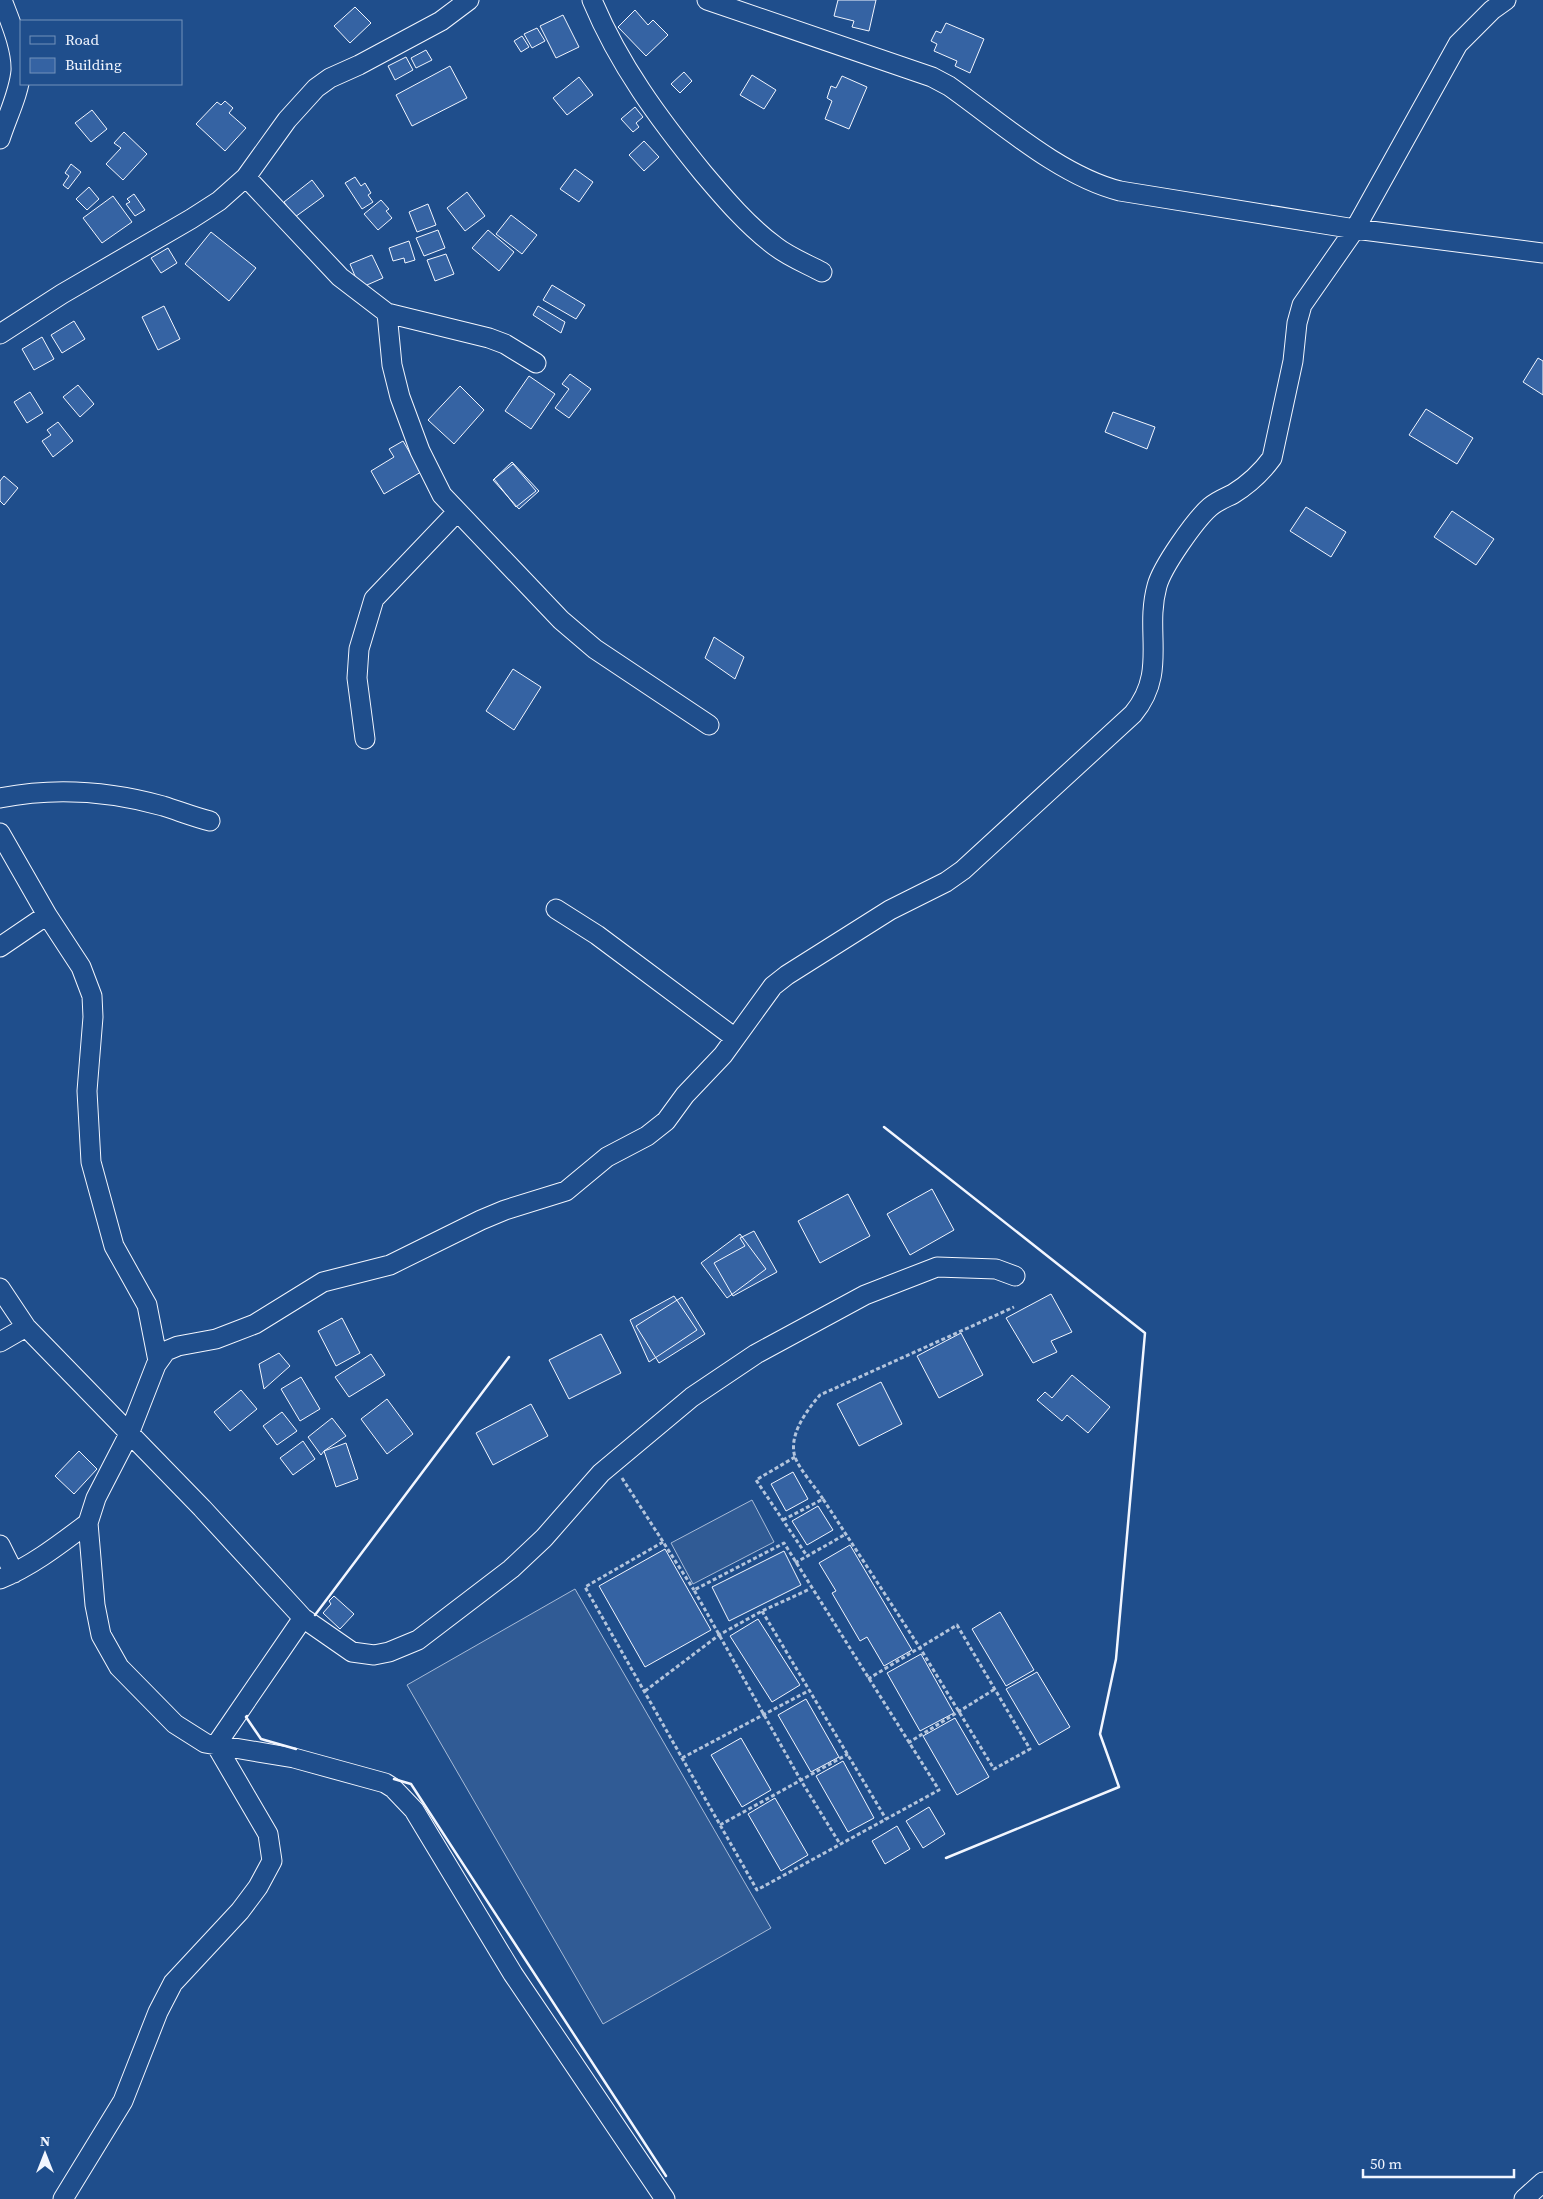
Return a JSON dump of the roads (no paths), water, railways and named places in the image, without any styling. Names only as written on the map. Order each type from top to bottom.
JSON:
[{"type":"street","points":[[2,0],[20,56]]},
{"type":"street","points":[[0,334],[62,294],[192,219],[219,200],[246,177],[287,120],[316,88],[330,78],[360,65],[442,21],[469,0]]},
{"type":"street","points":[[592,0],[634,83],[677,142],[733,208],[777,248],[822,272]]},
{"type":"street","points":[[707,0],[932,77],[949,86],[1074,175],[1098,186],[1354,229],[1543,253]]},
{"type":"street","points":[[665,2199],[513,1974],[414,1810],[400,1795],[385,1783],[369,1778],[294,1758],[216,1745],[194,1738],[175,1724],[119,1667],[101,1635],[95,1605],[88,1523],[96,1498],[129,1434],[158,1360],[171,1348],[216,1339],[255,1324],[323,1282],[390,1265],[481,1220],[505,1210],[566,1191],[606,1157],[647,1136],[666,1121],[735,1038],[774,986],[787,975],[890,910],[946,882],[963,870],[1133,714],[1145,700],[1151,681],[1153,605],[1157,584],[1173,554],[1209,508],[1250,483],[1264,470],[1272,458],[1293,361],[1297,323],[1302,305],[1354,229],[1458,44],[1492,10],[1506,0]]},
{"type":"street","points":[[0,139],[20,75]]},
{"type":"street","points":[[246,177],[340,277],[387,313],[489,338],[505,344],[536,363]]},
{"type":"street","points":[[387,313],[392,365],[400,397],[431,474],[442,495],[561,620],[579,635],[709,725]]},
{"type":"street","points":[[365,739],[358,678],[359,649],[374,598],[457,512]]},
{"type":"street","points":[[0,798],[42,791],[86,791],[162,806],[210,821]]},
{"type":"street","points":[[0,833],[47,915],[81,967],[92,996],[93,1017],[87,1091],[90,1162],[114,1246],[146,1304],[158,1360]]},
{"type":"street","points":[[556,908],[597,935],[735,1038]]},
{"type":"street","points":[[0,947],[47,915]]},
{"type":"street","points":[[0,1288],[26,1327],[202,1508],[303,1618],[352,1652],[364,1654],[389,1652],[418,1640],[511,1569],[544,1538],[613,1462],[692,1398],[756,1354],[865,1295],[937,1267],[996,1269],[1015,1276]]},
{"type":"street","points":[[0,1342],[26,1327]]},
{"type":"street","points":[[0,1544],[7,1576],[88,1523]]},
{"type":"street","points":[[216,1745],[303,1618]]},
{"type":"street","points":[[63,2199],[124,2101],[158,2012],[173,1983],[240,1910],[258,1887],[272,1860],[268,1834],[216,1745]]},
{"type":"street","points":[[1524,2199],[1543,2182]]}]
